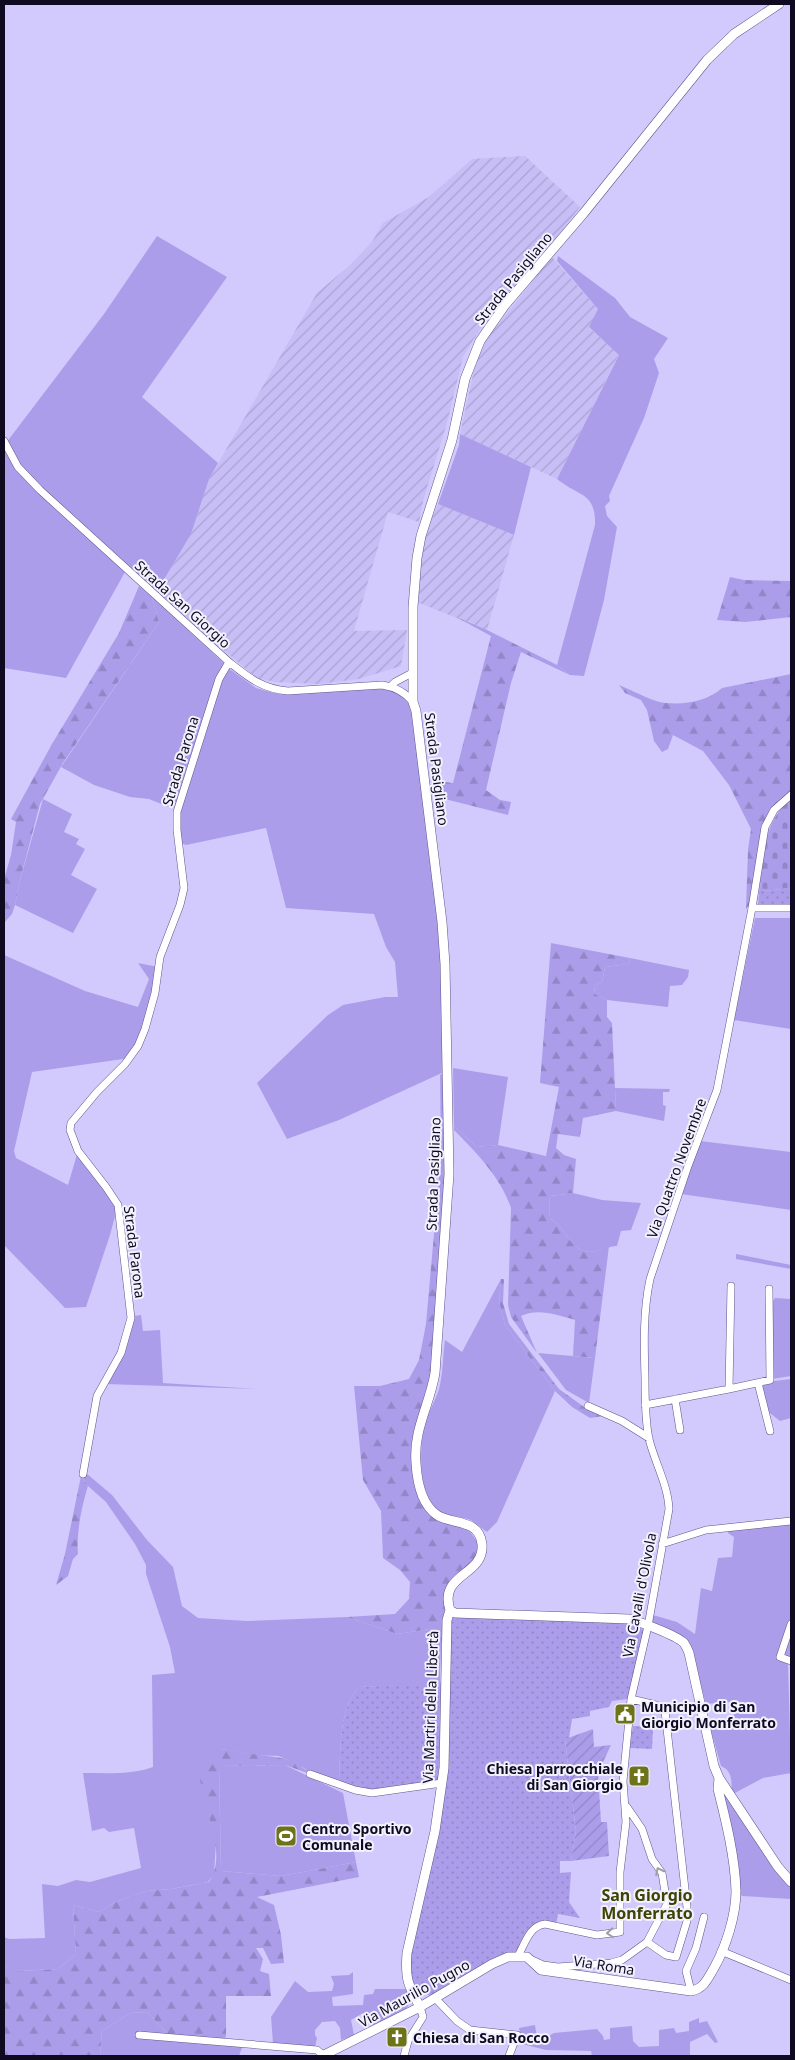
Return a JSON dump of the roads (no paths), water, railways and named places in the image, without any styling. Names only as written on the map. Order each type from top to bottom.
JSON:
[{"type":"street","name":"Strada Pasigliano","points":[[450,1610],[448,1603],[450,1587],[456,1579],[478,1562],[482,1553],[482,1543],[480,1536],[468,1524],[438,1515],[430,1508],[420,1488],[416,1462],[418,1430],[435,1374],[449,1174],[445,964],[442,922],[416,711],[413,702],[414,582],[421,536],[452,440],[465,379],[480,341],[505,305],[583,214],[707,60],[734,34],[779,4]]},
{"type":"street","name":"Strada San Giorgio","points":[[4,441],[18,466],[40,490],[229,662],[255,683],[274,690],[392,686]]},
{"type":"street","name":"Strada Parona","points":[[83,1474],[97,1396],[121,1353],[131,1318],[118,1205],[78,1151],[70,1130],[71,1123],[97,1092],[125,1064],[138,1046],[145,1029],[154,994],[160,957],[180,906],[184,888],[177,830],[177,812],[218,679],[229,662]]},
{"type":"street","points":[[412,673],[395,682],[392,686],[403,692],[413,702]]},
{"type":"street","points":[[791,794],[774,810],[764,826],[752,908],[791,908]]},
{"type":"street","name":"Via Quattro Novembre","points":[[649,1438],[645,1405],[643,1327],[646,1297],[650,1279],[688,1166],[717,1090],[752,908]]},
{"type":"street","points":[[729,1389],[731,1286]]},
{"type":"street","points":[[645,1405],[770,1380],[769,1289]]},
{"type":"street","points":[[758,1383],[770,1431]]},
{"type":"street","points":[[675,1399],[680,1430]]},
{"type":"street","points":[[588,1406],[622,1421],[649,1438]]},
{"type":"street","name":"Via Cavalli d'Olivola","points":[[627,1806],[624,1781],[631,1699],[648,1626],[668,1502],[649,1438]]},
{"type":"street","points":[[662,1544],[706,1530],[791,1521]]},
{"type":"street","points":[[450,1610],[456,1613],[629,1619],[678,1638],[685,1644],[689,1654],[714,1766],[719,1778],[778,1867],[791,1882]]},
{"type":"street","name":"Via Martiri della Libertà","points":[[420,2007],[409,1987],[405,1973],[407,1953],[435,1832],[444,1768],[447,1620],[450,1610]]},
{"type":"street","points":[[791,1624],[780,1657],[791,1661]]},
{"type":"street","points":[[631,1699],[656,1705],[665,1711],[687,1907],[686,1921],[676,1957],[666,1954],[647,1942]]},
{"type":"street","points":[[310,1774],[355,1790],[372,1793],[442,1784]]},
{"type":"street","points":[[704,1917],[696,1948],[686,1971],[693,1990],[706,1983],[722,1951],[734,1909],[736,1891],[726,1820],[718,1789],[719,1778]]},
{"type":"street","points":[[627,1806],[642,1829],[652,1859],[662,1873],[667,1904],[647,1942],[622,1960],[611,1963],[558,1967],[522,1957],[533,1929],[539,1925],[545,1924],[596,1935],[620,1932],[620,1872],[627,1806]]},
{"type":"street","points":[[722,1951],[791,1980]]},
{"type":"street","name":"Via Maurilio Pugno","points":[[139,2036],[317,2050],[322,2056],[420,2007],[492,1964],[508,1957],[522,1957]]},
{"type":"street","name":"Via Roma","points":[[522,1957],[541,1970],[693,1990]]},
{"type":"street","points":[[435,1998],[457,2021],[470,2030],[517,2035],[509,2056]]},
{"type":"street","points":[[404,2056],[408,2041],[423,2017],[420,2007]]},
{"type":"place","name":"Municipio di San Giorgio Monferrato","points":[[625,1714]]},
{"type":"place","name":"Chiesa parrocchiale di San Giorgio","points":[[639,1776]]},
{"type":"place","name":"Centro Sportivo Comunale","points":[[286,1836]]},
{"type":"place","name":"Chiesa di San Rocco","points":[[397,2037]]},
{"type":"district","name":"San Giorgio Monferrato","points":[[647,1904]]}]
